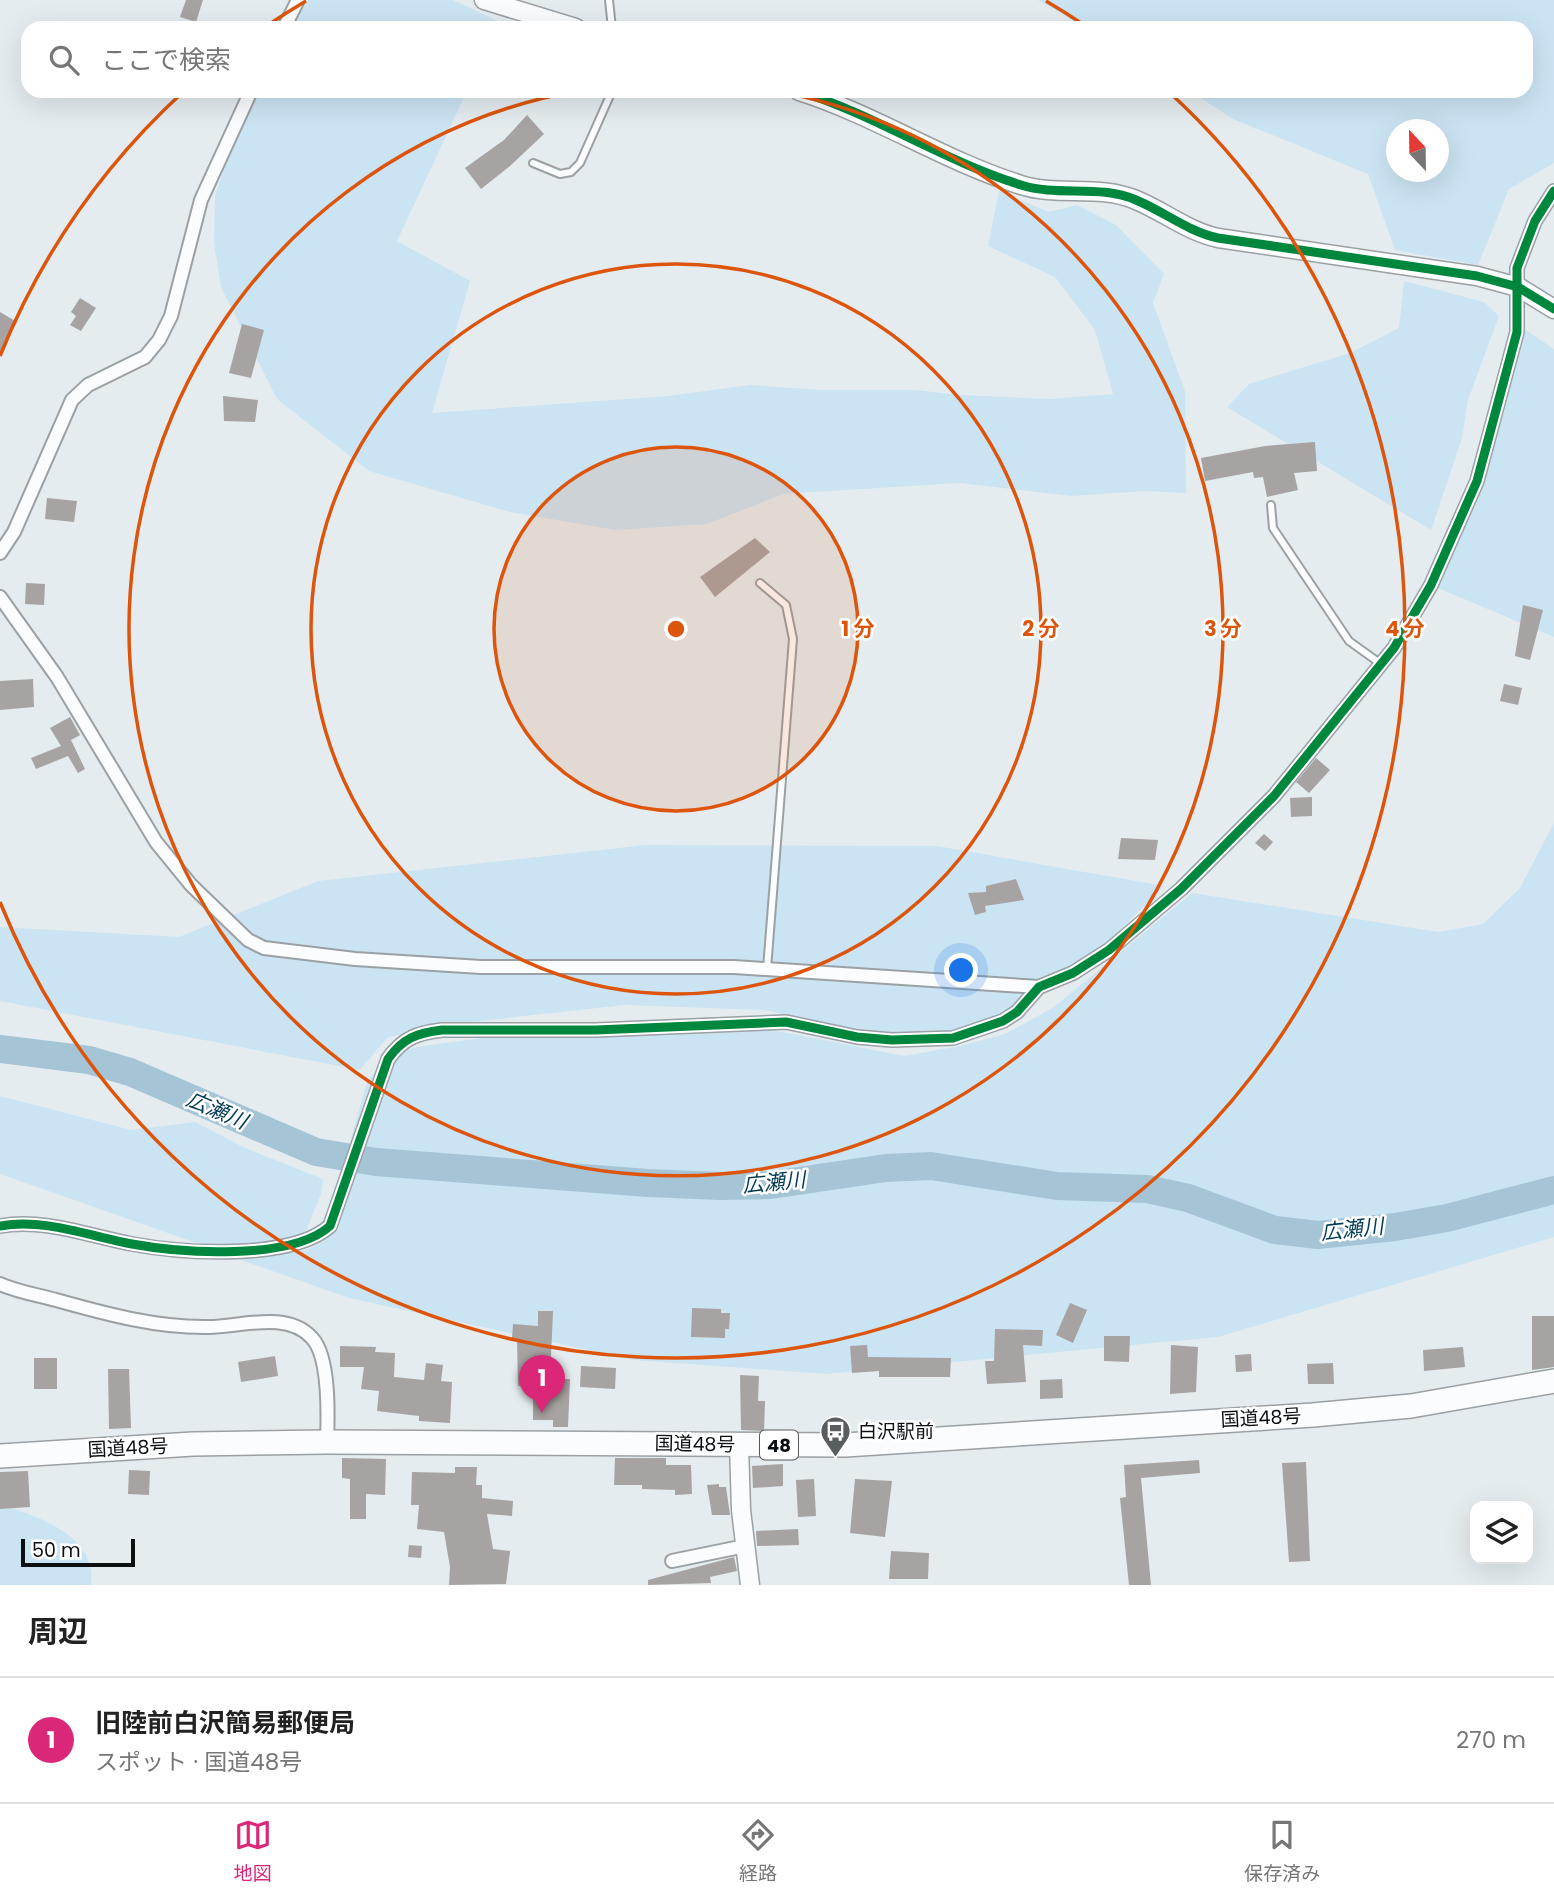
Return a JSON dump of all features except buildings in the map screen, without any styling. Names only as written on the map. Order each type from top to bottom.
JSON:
[{"type":"highway","name":"国道48号","points":[[0,1455],[193,1444],[327,1442],[845,1445],[1313,1415],[1411,1406],[1554,1381]]},
{"type":"street","points":[[288,21],[298,0]]},
{"type":"street","points":[[484,0],[553,21]]},
{"type":"street","points":[[0,553],[14,533],[72,400],[88,385],[145,357],[159,340],[171,316],[201,201],[248,98]]},
{"type":"street","points":[[821,98],[1007,180],[1040,191],[1109,192],[1137,200],[1199,234],[1477,276],[1518,287],[1554,309]]},
{"type":"street","points":[[0,597],[57,677],[156,842],[191,885],[248,940],[256,944],[272,950],[343,958],[481,967],[767,969],[1039,987],[1073,973],[1109,950],[1181,889],[1274,796],[1381,664],[1431,585],[1477,481],[1517,332],[1517,268],[1535,221],[1554,191]]},
{"type":"street","points":[[0,1226],[23,1224],[64,1229],[134,1245],[200,1250],[285,1247],[309,1240],[330,1226],[388,1059],[398,1044],[410,1037],[442,1030],[596,1030],[786,1023],[857,1037],[926,1041],[953,1038],[992,1027],[1017,1012],[1039,987]]},
{"type":"street","points":[[0,1283],[121,1318],[209,1327],[284,1323],[300,1329],[313,1339],[321,1356],[327,1397],[327,1442]]},
{"type":"street","points":[[739,1445],[750,1585]]},
{"type":"street","points":[[672,1562],[745,1546]]},
{"type":"lane","points":[[609,0],[611,21]]},
{"type":"lane","points":[[533,163],[560,174],[570,173],[580,163],[609,98]]},
{"type":"lane","points":[[1271,505],[1273,528],[1349,641],[1381,664]]},
{"type":"lane","points":[[760,583],[786,605],[793,639],[767,969]]},
{"type":"shaded area","points":[[308,0],[453,0],[498,21],[296,21]]},
{"type":"shaded area","points":[[1038,0],[1554,0],[1554,163],[1509,189],[1478,265],[1395,250],[1368,174],[1233,119],[1201,98],[1533,98],[1533,21],[1074,21]]},
{"type":"shaded area","points":[[251,98],[464,98],[397,241],[470,281],[432,413],[668,396],[750,385],[819,390],[916,390],[1050,399],[1113,394],[1095,330],[1055,277],[988,246],[999,191],[1049,212],[1077,205],[1116,225],[1164,274],[1153,303],[1185,391],[1186,493],[1145,491],[1072,496],[959,483],[783,494],[707,524],[616,530],[510,512],[369,471],[277,399],[221,287],[214,243],[215,196],[243,112]]},
{"type":"shaded area","points":[[1404,281],[1484,302],[1499,316],[1468,400],[1462,438],[1431,530],[1227,407],[1249,384],[1350,353],[1399,328]]},
{"type":"shaded area","points":[[1523,328],[1554,349],[1554,637],[1426,583],[1504,413]]},
{"type":"shaded area","points":[[1554,823],[1554,1237],[1218,1337],[826,1374],[634,1360],[349,1298],[227,1255],[307,1250],[322,1242],[367,1082],[386,1058],[416,1047],[527,1032],[724,1025],[778,1031],[904,1056],[960,1046],[1005,1034],[1054,1007],[1192,893],[1439,932],[1483,924],[1520,888]]},
{"type":"shaded area","points":[[646,845],[937,846],[1164,886],[1117,933],[1037,999],[974,1029],[879,1036],[765,1010],[625,1005],[425,1027],[387,1038],[360,1070],[0,1001],[0,927],[179,937],[318,881]]},
{"type":"shaded area","points":[[0,1096],[131,1130],[195,1122],[245,1148],[323,1179],[321,1194],[303,1238],[250,1245],[202,1245],[0,1174]]},
{"type":"shaded area","points":[[0,1504],[47,1522],[75,1541],[85,1553],[91,1568],[91,1585],[0,1585]]},
{"type":"waterway","name":"広瀬川","points":[[0,1049],[89,1060],[130,1072],[316,1152],[376,1162],[720,1186],[771,1185],[886,1168],[931,1166],[1057,1186],[1147,1189],[1188,1198],[1275,1230],[1318,1235],[1395,1227],[1447,1218],[1554,1190]]},
{"type":"cycle path","points":[[819,98],[855,112],[965,164],[1021,185],[1049,190],[1122,195],[1196,231],[1218,238],[1477,276],[1518,287],[1554,309]]},
{"type":"cycle path","points":[[0,1226],[50,1226],[132,1244],[206,1251],[263,1249],[290,1245],[312,1237],[330,1226],[388,1059],[405,1041],[425,1033],[442,1030],[596,1030],[786,1022],[857,1037],[892,1040],[953,1038],[1003,1021],[1017,1012],[1039,987],[1073,973],[1109,950],[1181,889],[1274,796],[1394,648],[1431,585],[1477,481],[1517,332],[1517,268],[1535,221],[1554,191]]},
{"type":"place","name":"旧陸前白沢簡易郵便局","points":[[542,1413]]},
{"type":"place","name":"白沢駅前","points":[[835,1458]]}]
